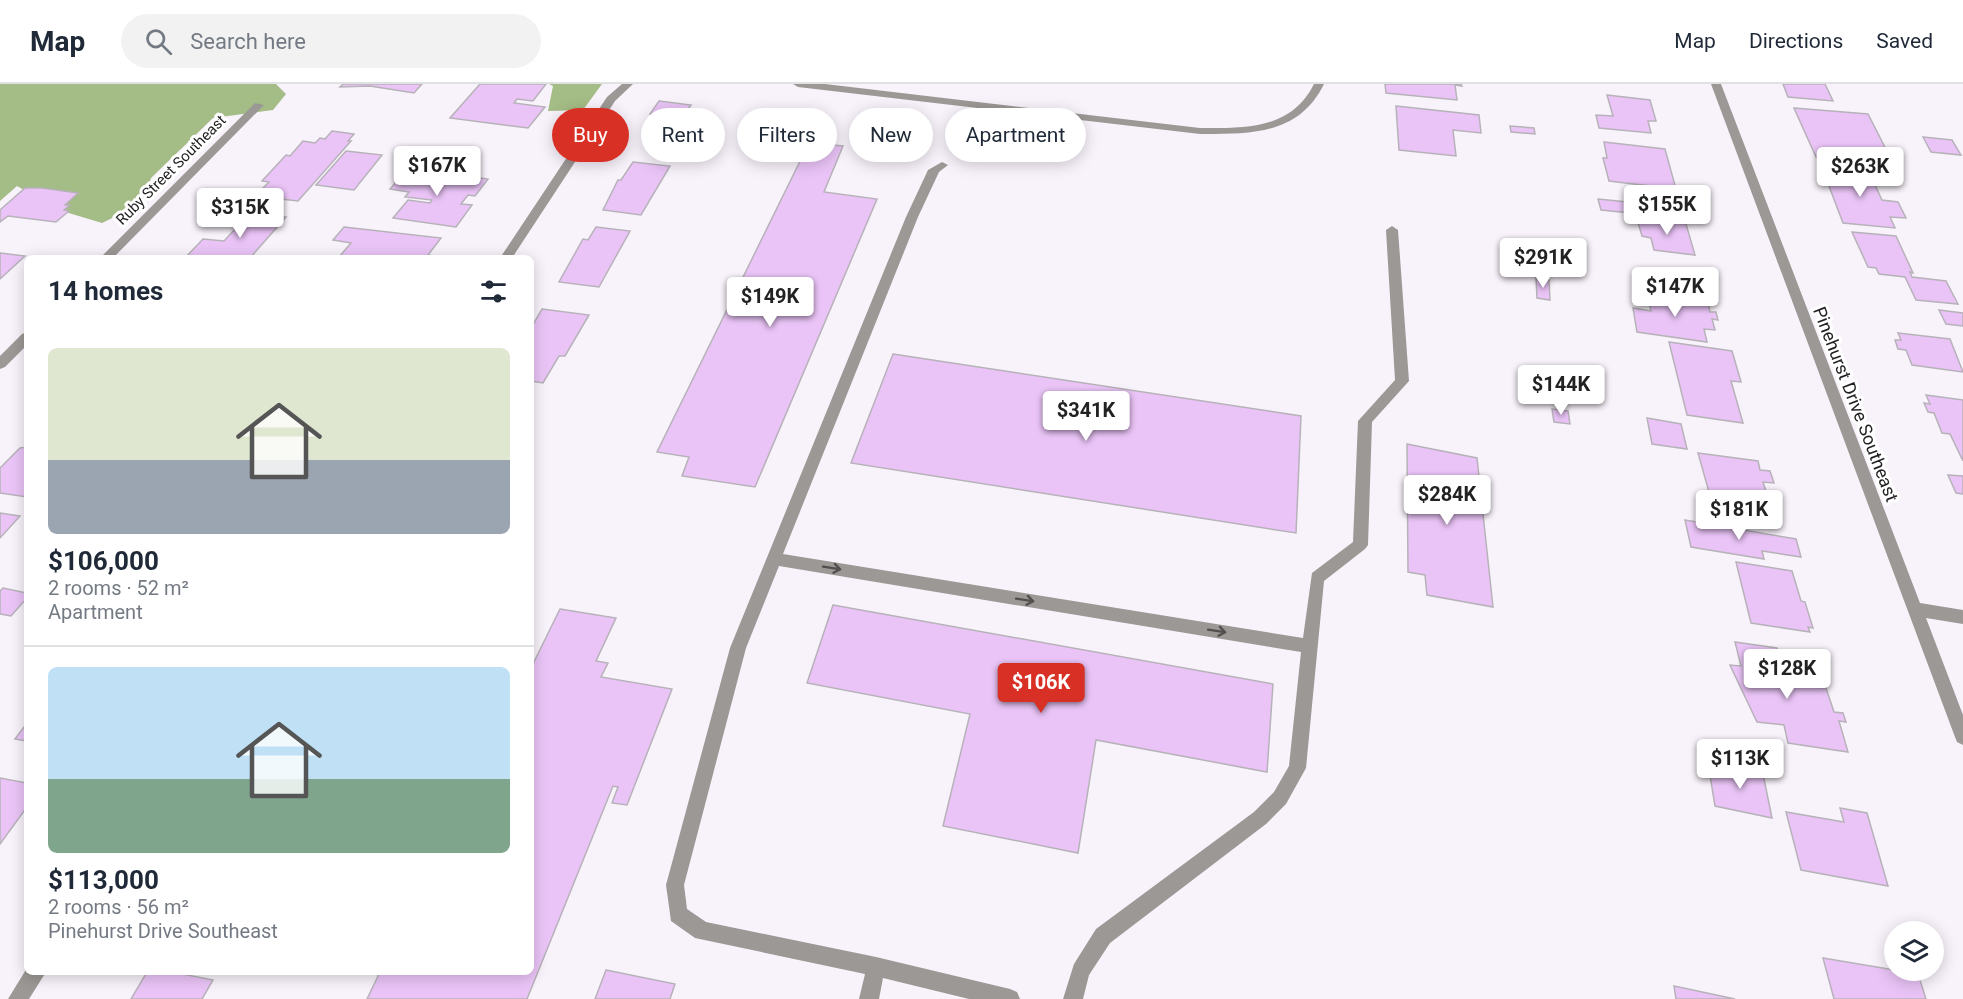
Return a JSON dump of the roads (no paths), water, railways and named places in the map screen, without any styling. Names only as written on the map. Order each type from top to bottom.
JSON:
[{"type":"street","points":[[508,255],[611,99],[628,84]]},
{"type":"street","points":[[798,84],[1200,131],[1251,131],[1296,116],[1315,95],[1319,84]]},
{"type":"street","name":"Pinehurst Drive Southeast","points":[[1716,84],[1963,737]]},
{"type":"street","name":"Ruby Street Southeast","points":[[109,255],[259,105]]},
{"type":"street","points":[[942,165],[934,170],[912,217],[738,648],[675,885],[678,914],[702,931],[876,967],[1010,999]]},
{"type":"street","points":[[1073,999],[1081,971],[1104,936],[1260,818],[1280,798],[1297,768],[1317,578],[1360,544],[1365,422],[1402,381],[1392,230]]},
{"type":"street","points":[[0,364],[24,340]]},
{"type":"street","points":[[774,559],[1310,646]]},
{"type":"street","points":[[1914,609],[1963,617]]},
{"type":"street","points":[[869,999],[876,967]]},
{"type":"street","points":[[18,999],[34,975]]}]
